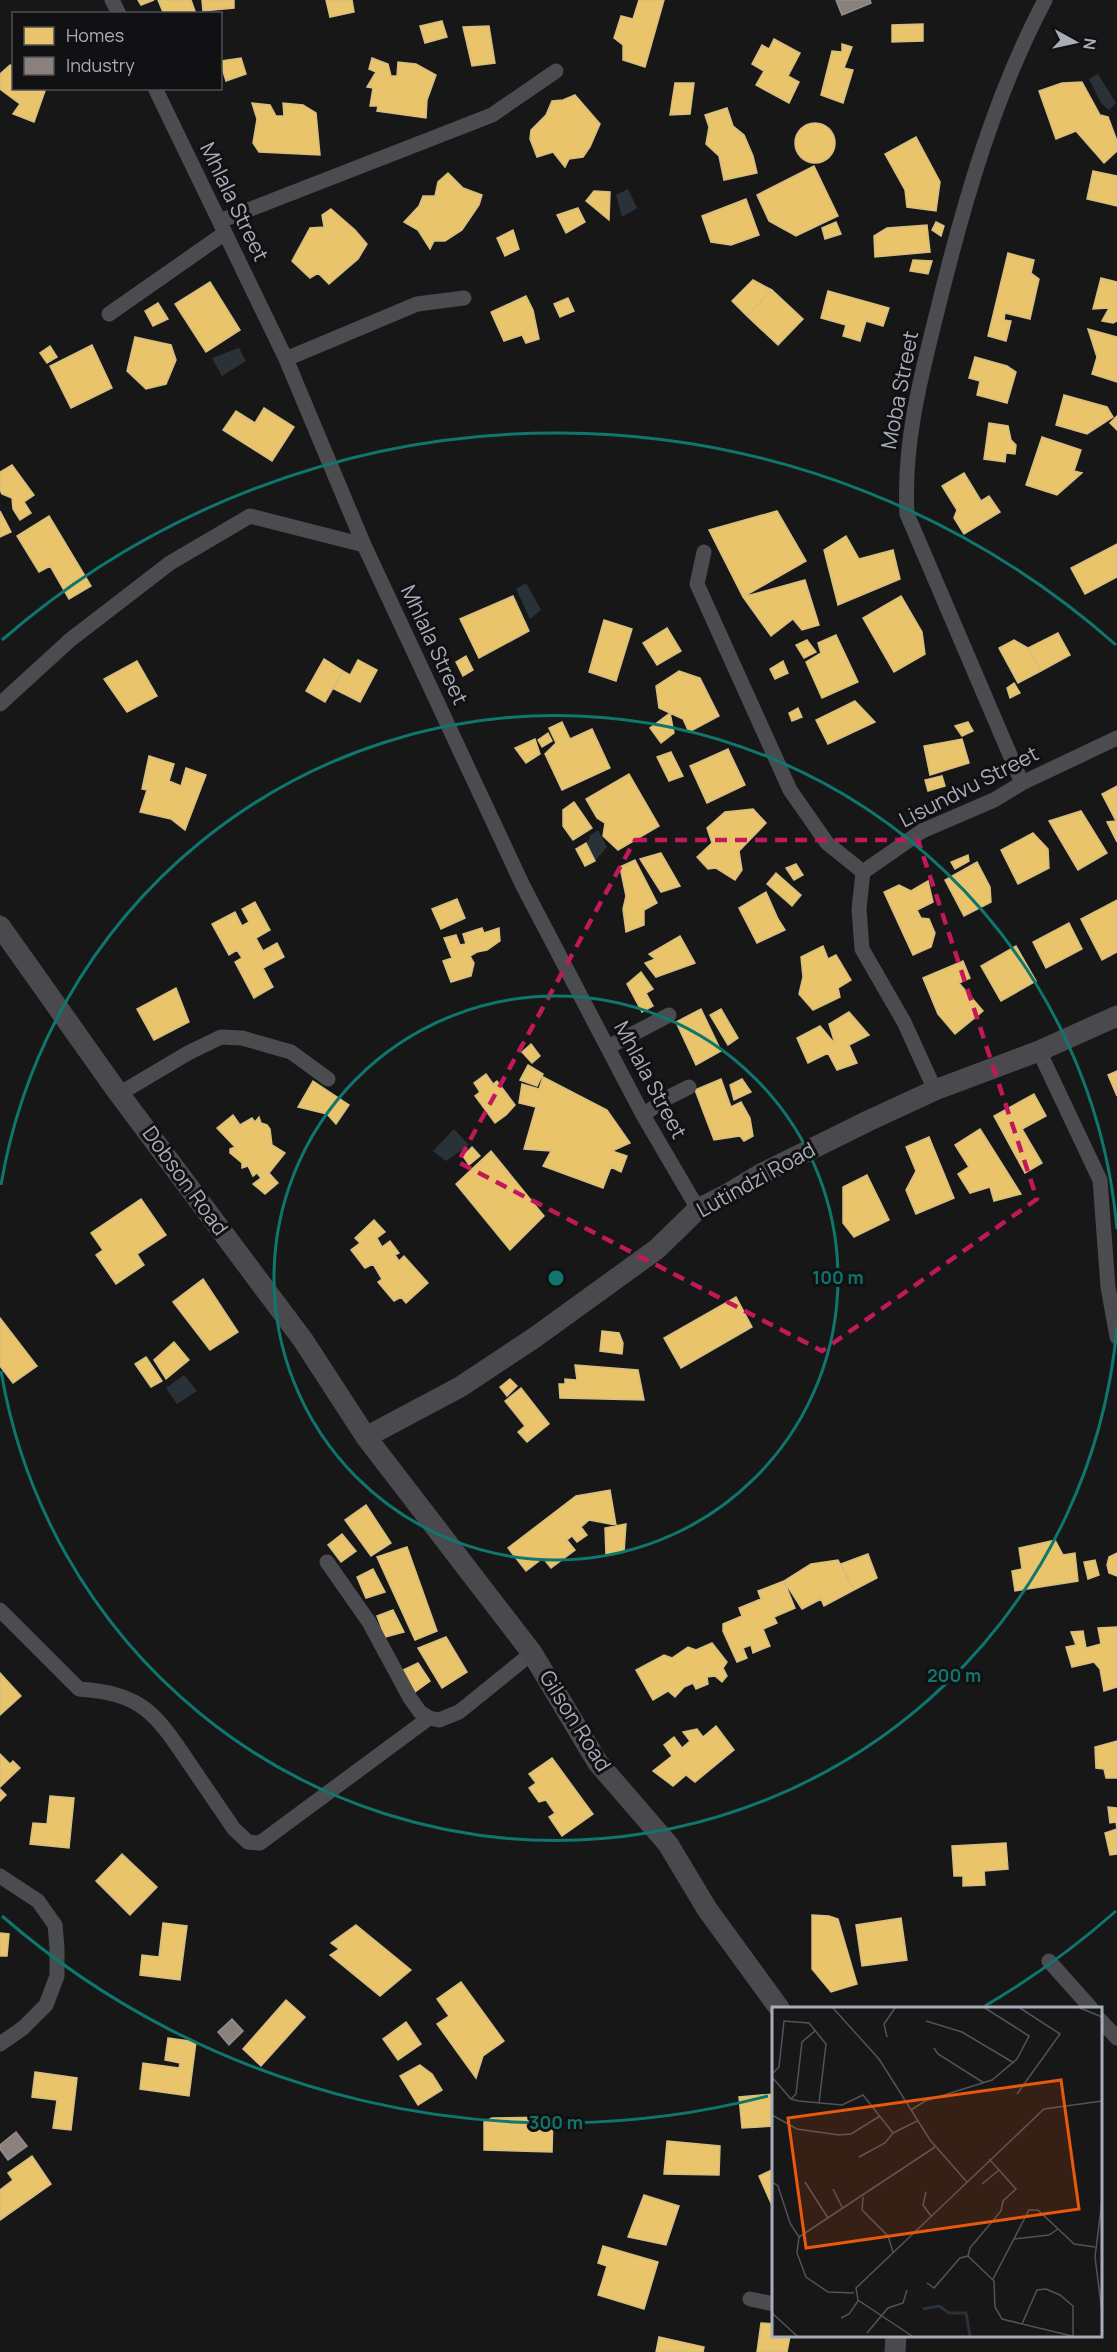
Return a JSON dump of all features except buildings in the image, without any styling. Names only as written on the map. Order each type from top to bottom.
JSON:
[{"type":"street","name":"Moba Street","points":[[1022,783],[907,514],[906,484],[913,414],[956,235],[984,141],[1045,0]]},
{"type":"street","points":[[110,314],[222,227],[492,115],[556,71]]},
{"type":"street","name":"Mhlala Street","points":[[156,90],[286,359],[364,545],[523,886],[643,1115],[698,1209]]},
{"type":"street","points":[[286,359],[417,304],[464,298]]},
{"type":"street","points":[[0,704],[70,640],[170,563],[250,516],[364,545]]},
{"type":"street","points":[[704,552],[696,584],[789,790],[827,843],[863,872],[859,909],[862,949],[904,1022],[935,1090]]},
{"type":"street","name":"Lisundvu Street","points":[[863,872],[922,831],[994,800],[1022,783],[1117,738]]},
{"type":"street","name":"Dobson Road","points":[[0,926],[120,1094],[303,1340],[366,1437]]},
{"type":"street","points":[[608,1047],[669,1015]]},
{"type":"street","name":"Lutindzi Road","points":[[366,1437],[460,1387],[534,1338],[657,1249],[698,1209],[726,1196],[761,1174],[935,1090],[1039,1051],[1117,1016]]},
{"type":"street","points":[[120,1094],[188,1053],[221,1037],[242,1038],[291,1052],[328,1078]]},
{"type":"street","points":[[1039,1051],[1100,1180],[1108,1287],[1117,1337]]},
{"type":"street","points":[[643,1115],[667,1098],[689,1087]]},
{"type":"street","name":"Gilson Road","points":[[366,1437],[532,1653],[598,1763],[668,1844],[707,1909],[778,2007]]},
{"type":"street","points":[[327,1562],[369,1622],[420,1712],[429,1718],[440,1720],[459,1712],[532,1653]]},
{"type":"street","points":[[0,1610],[79,1689],[103,1690],[125,1697],[144,1708],[161,1722],[234,1829],[248,1842],[260,1843],[429,1718]]},
{"type":"street","points":[[0,1876],[38,1901],[55,1925],[57,1948],[57,1976],[46,2005],[23,2028],[0,2044]]},
{"type":"street","points":[[1049,1961],[1090,2007]]},
{"type":"street","points":[[1102,2020],[1117,2038]]},
{"type":"street","points":[[750,2299],[772,2304]]},
{"type":"street","points":[[895,2352],[896,2337]]},
{"type":"highlighted area","points":[[635,840],[918,840],[1037,1199],[822,1351],[458,1162]]},
{"type":"shaded area","points":[[1098,74],[1116,103],[1109,110],[1101,103],[1089,79]]},
{"type":"shaded area","points":[[628,189],[637,208],[622,217],[616,195]]},
{"type":"shaded area","points":[[239,348],[246,361],[222,376],[212,358]]},
{"type":"shaded area","points":[[526,583],[541,610],[530,619],[516,589]]},
{"type":"shaded area","points":[[598,830],[607,847],[595,861],[586,843],[589,836]]},
{"type":"shaded area","points":[[454,1129],[469,1145],[446,1161],[433,1151]]},
{"type":"shaded area","points":[[184,1375],[197,1391],[177,1404],[166,1388]]}]
